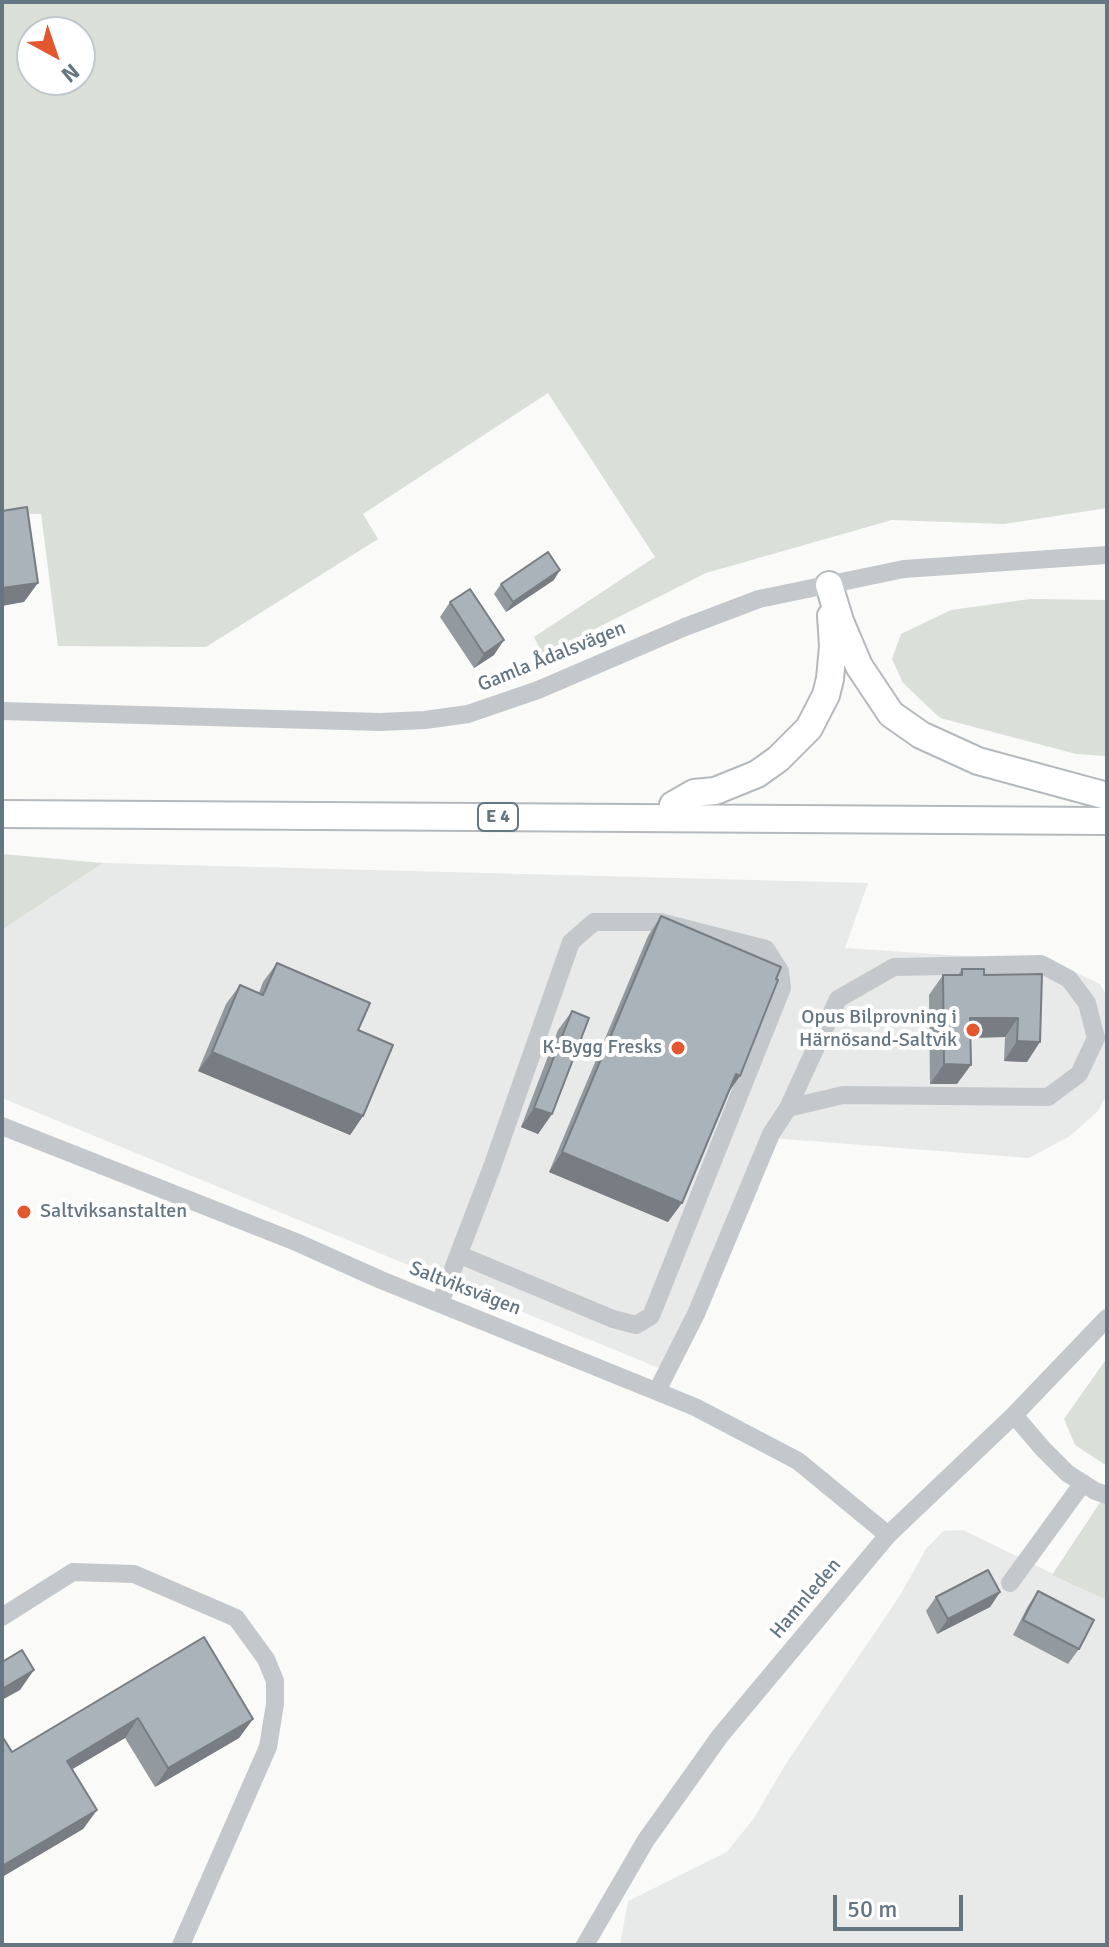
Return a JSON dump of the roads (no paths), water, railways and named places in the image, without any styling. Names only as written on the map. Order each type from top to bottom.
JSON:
[{"type":"highway","points":[[829,585],[859,666],[891,714],[921,735],[978,761],[1107,796]]},
{"type":"highway","name":"E 4","points":[[673,805],[694,793],[715,791],[757,774],[778,759],[809,728],[830,679],[833,646],[829,585]]},
{"type":"highway","name":"E 4","points":[[2,800],[1107,807]]},
{"type":"highway","name":"E 4","points":[[2,814],[1107,821]]},
{"type":"street","name":"Gamla Ådalsvägen","points":[[2,711],[380,722],[468,714],[538,690],[759,599],[904,569],[1107,555]]},
{"type":"street","points":[[440,1303],[460,1255],[571,942],[594,922],[660,922],[766,949],[780,971],[782,988],[651,1316],[636,1325],[613,1319],[460,1255]]},
{"type":"street","points":[[657,1391],[696,1314],[771,1134],[788,1108],[838,999],[894,967],[1041,964],[1069,979],[1087,1003],[1096,1038],[1079,1074],[1048,1097],[843,1095],[788,1108]]},
{"type":"street","name":"Saltviksvägen","points":[[2,1126],[296,1242],[657,1391],[744,1431],[798,1461],[888,1535]]},
{"type":"street","name":"Hamnleden","points":[[585,1945],[646,1840],[720,1736],[888,1535],[1014,1415],[1107,1318]]},
{"type":"street","points":[[1014,1415],[1067,1473],[1107,1495]]},
{"type":"street","points":[[1010,1583],[1083,1483]]},
{"type":"street","points":[[2,1617],[73,1572],[134,1574],[236,1618],[266,1659],[275,1681],[275,1704],[268,1747],[181,1945]]},
{"type":"place","name":"Opus Bilprovning i Härnösand-Saltvik","points":[[973,1030]]},
{"type":"place","name":"K-Bygg Fresks","points":[[678,1048]]},
{"type":"place","name":"Saltviksanstalten","points":[[24,1212]]}]
